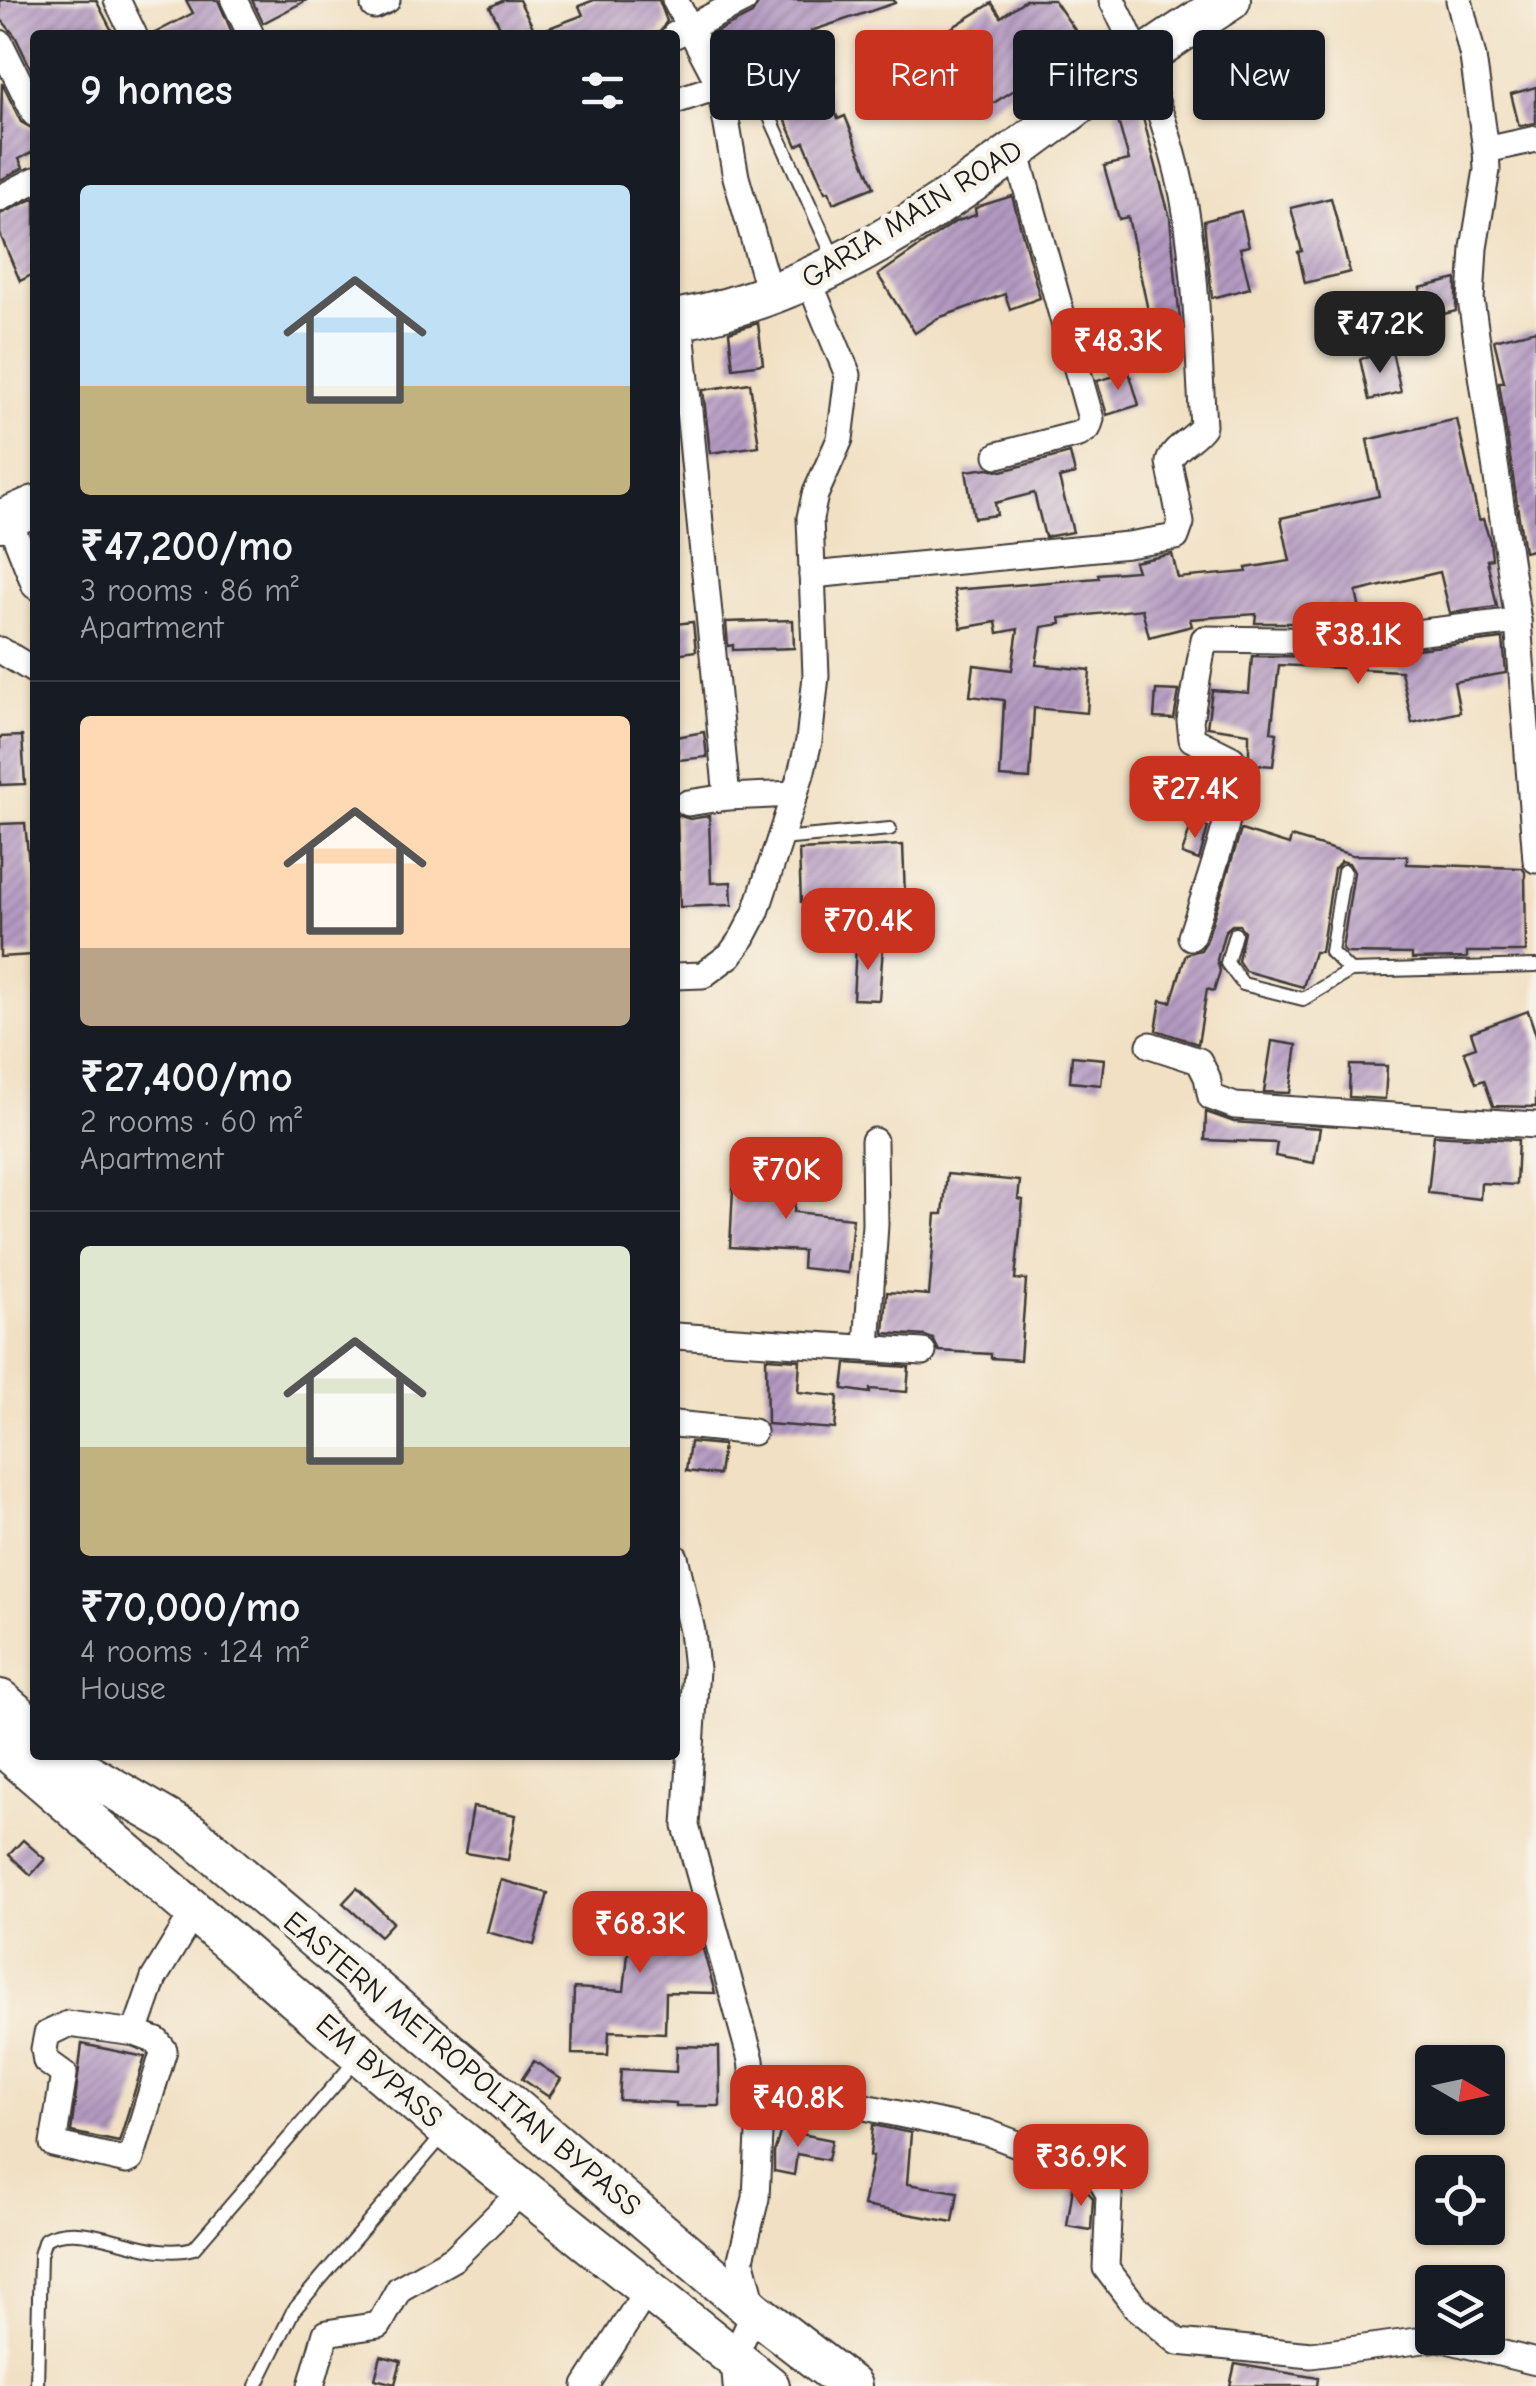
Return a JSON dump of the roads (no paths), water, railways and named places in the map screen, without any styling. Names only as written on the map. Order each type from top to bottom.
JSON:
[{"type":"main road","name":"GARIA MAIN ROAD","points":[[1173,38],[1230,0]]},
{"type":"main road","name":"GARIA MAIN ROAD","points":[[680,319],[770,296],[823,273],[924,213],[1058,120]]},
{"type":"main road","points":[[0,1700],[30,1726]]},
{"type":"main road","name":"EM BYPASS","points":[[0,1744],[30,1757]]},
{"type":"main road","name":"EM BYPASS","points":[[36,1760],[70,1775],[194,1912],[448,2130],[647,2290],[735,2372],[769,2386]]},
{"type":"main road","name":"EASTERN METROPOLITAN BYPASS","points":[[70,1775],[190,1834],[755,2312],[850,2386]]},
{"type":"street","points":[[117,0],[132,30]]},
{"type":"street","points":[[234,0],[248,30]]},
{"type":"street","points":[[675,0],[683,32],[710,71]]},
{"type":"street","points":[[683,32],[744,0]]},
{"type":"street","points":[[1112,0],[1128,30]]},
{"type":"street","points":[[1458,0],[1473,57],[1486,150],[1471,300],[1518,621],[1536,860]]},
{"type":"street","points":[[0,43],[30,104]]},
{"type":"street","points":[[680,99],[710,89]]},
{"type":"street","points":[[726,120],[736,177],[770,296]]},
{"type":"street","points":[[812,575],[1176,537],[1181,523],[1170,462],[1172,454],[1200,431],[1202,407],[1189,235],[1182,192],[1161,120]]},
{"type":"street","points":[[1486,150],[1536,139]]},
{"type":"street","points":[[998,455],[1079,434],[1088,428],[1091,419],[1016,151]]},
{"type":"street","points":[[0,198],[30,183]]},
{"type":"street","points":[[680,976],[703,975],[735,949],[756,912],[809,741],[814,697],[810,518],[815,495],[840,439],[848,375],[823,273]]},
{"type":"street","points":[[680,339],[727,797]]},
{"type":"street","points":[[14,515],[30,569]]},
{"type":"street","points":[[1191,937],[1219,848],[1236,774],[1232,759],[1192,739],[1190,721],[1204,639],[1346,641],[1518,621]]},
{"type":"street","points":[[0,650],[30,668]]},
{"type":"street","points":[[681,803],[794,794]]},
{"type":"street","points":[[1150,1045],[1199,1061],[1208,1077],[1211,1097],[1234,1106],[1536,1125]]},
{"type":"street","points":[[867,1347],[875,1224],[874,1141]]},
{"type":"street","points":[[680,1336],[923,1352]]},
{"type":"street","points":[[680,1425],[752,1432]]},
{"type":"street","points":[[680,1579],[696,1668],[686,1826],[751,2060],[759,2134],[756,2198],[742,2259],[755,2312],[735,2372]]},
{"type":"street","points":[[135,2033],[154,1978],[194,1912]]},
{"type":"street","points":[[68,2024],[135,2033],[157,2041],[164,2050],[131,2160],[52,2144],[64,2074],[46,2061],[47,2034],[68,2024]]},
{"type":"street","points":[[753,2084],[986,2132],[1101,2180],[1109,2194],[1106,2268],[1135,2306],[1178,2342],[1310,2354],[1439,2338],[1536,2362]]},
{"type":"street","points":[[311,2386],[326,2333],[379,2325],[399,2289],[454,2258],[523,2190]]},
{"type":"street","points":[[586,2386],[647,2290]]},
{"type":"lane","points":[[768,120],[823,273]]},
{"type":"lane","points":[[781,839],[890,829]]},
{"type":"lane","points":[[1344,871],[1331,952],[1350,972]]},
{"type":"lane","points":[[1235,934],[1227,963],[1243,984],[1303,999],[1350,972],[1536,966]]},
{"type":"lane","points":[[37,2386],[40,2255],[45,2238],[75,2232],[157,2252],[194,2248],[361,2055]]},
{"type":"lane","points":[[256,2386],[293,2311],[448,2130]]}]
